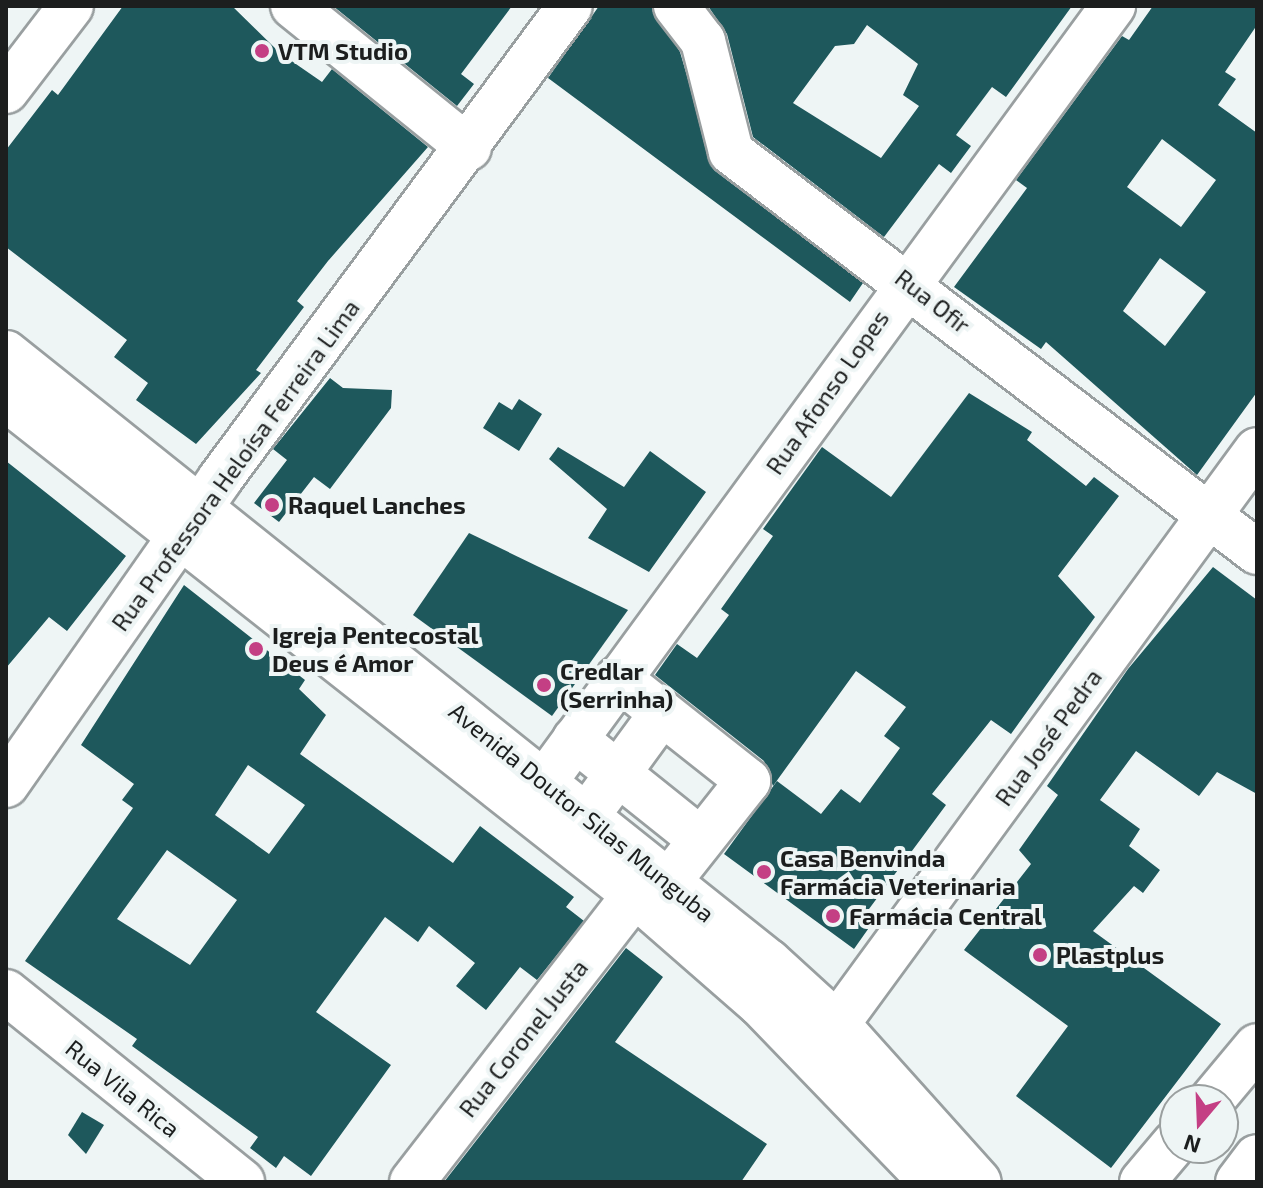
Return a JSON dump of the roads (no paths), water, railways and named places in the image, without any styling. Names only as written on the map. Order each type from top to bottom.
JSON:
[{"type":"street","points":[[6,91],[71,6]]},
{"type":"street","points":[[293,6],[469,148]]},
{"type":"street","name":"Rua Professora Heloísa Ferreira Lima","points":[[6,785],[190,522],[469,148],[570,6]]},
{"type":"street","name":"Rua Ofir","points":[[676,6],[703,41],[731,152],[907,280],[1257,552]]},
{"type":"street","name":"Rua Afonso Lopes","points":[[545,781],[907,280],[1113,6]]},
{"type":"street","name":"Avenida Doutor Silas Munguba","points":[[6,353],[190,522],[652,888],[837,1024],[979,1182]]},
{"type":"street","name":"Avenida Doutor Silas Munguba","points":[[6,399],[190,522],[545,781],[587,815],[760,1004],[932,1182]]},
{"type":"street","name":"Rua José Pedra","points":[[837,1024],[1257,450]]},
{"type":"street","points":[[587,815],[662,713],[618,678]]},
{"type":"street","name":"Rua Coronel Justa","points":[[412,1182],[652,888],[701,840],[748,781],[662,713]]},
{"type":"street","points":[[575,739],[701,840]]},
{"type":"street","name":"Rua Vila Rica","points":[[6,992],[242,1182]]},
{"type":"street","points":[[1225,1084],[1257,1046]]},
{"type":"street","points":[[1238,1182],[1257,1157]]},
{"type":"street","points":[[1142,1182],[1159,1162]]},
{"type":"place","name":"VTM Studio","points":[[262,51]]},
{"type":"place","name":"Raquel Lanches","points":[[272,505]]},
{"type":"place","name":"Igreja Pentecostal Deus é Amor","points":[[256,649]]},
{"type":"place","name":"Credlar (Serrinha)","points":[[544,685]]},
{"type":"place","name":"Casa Benvinda Farmácia Veterinaria","points":[[764,872]]},
{"type":"place","name":"Farmácia Central","points":[[833,916]]},
{"type":"place","name":"Plastplus","points":[[1040,955]]}]
